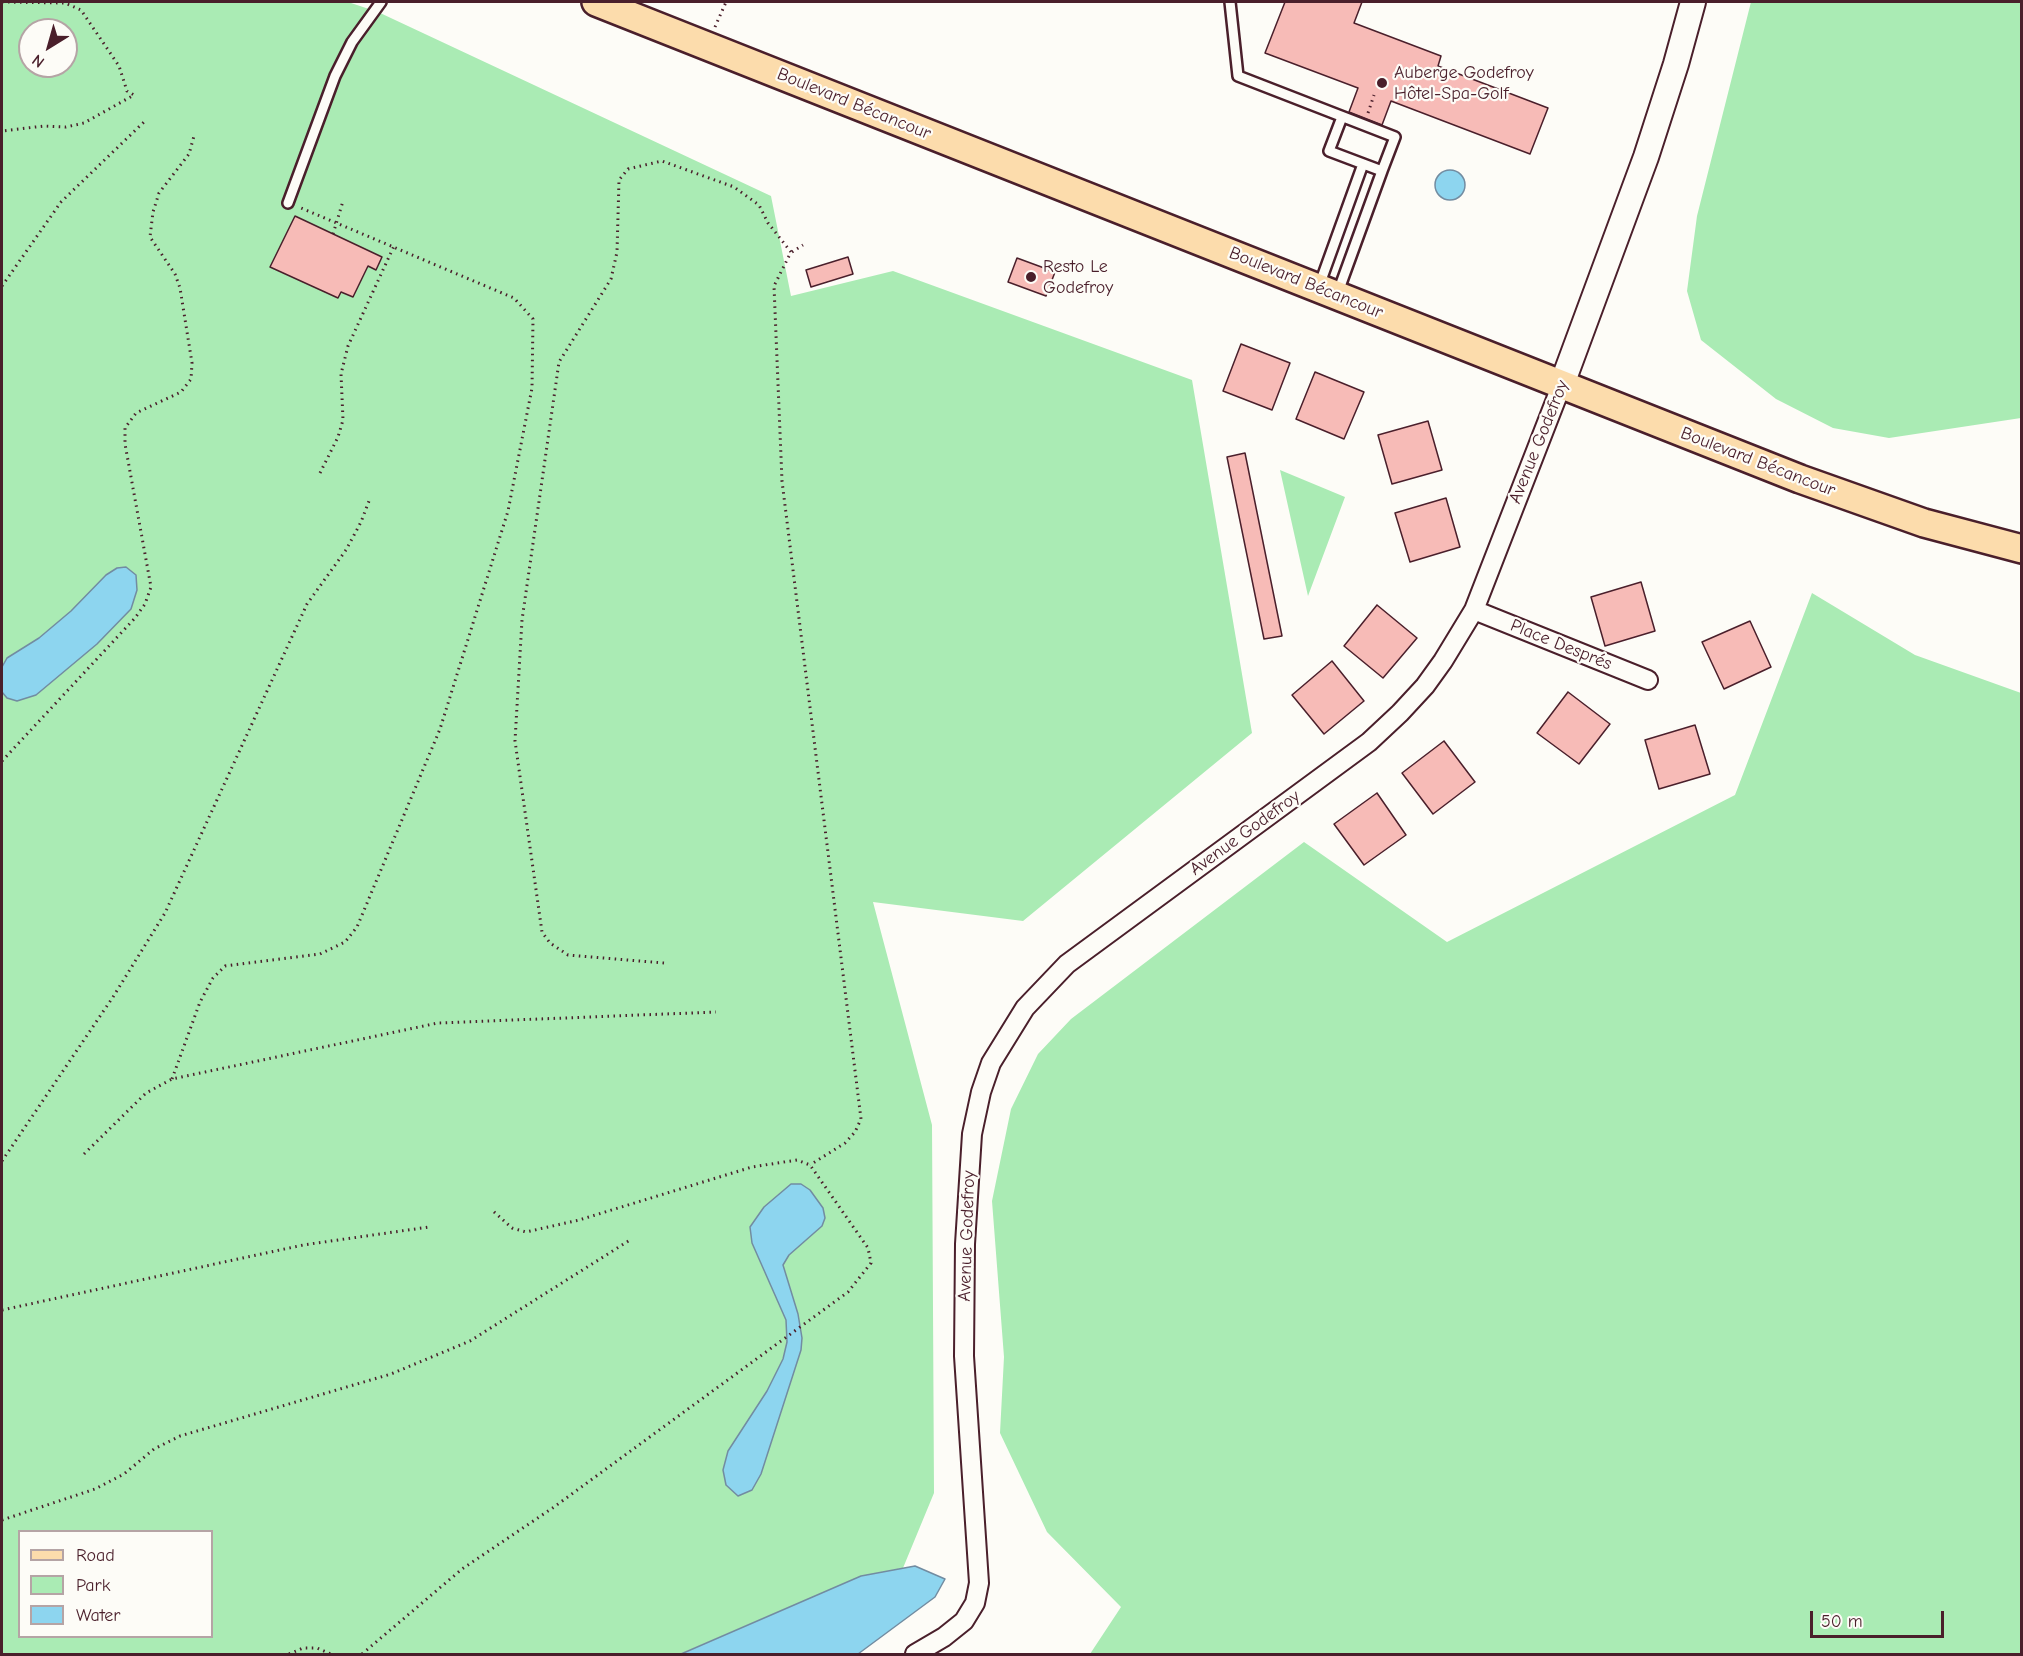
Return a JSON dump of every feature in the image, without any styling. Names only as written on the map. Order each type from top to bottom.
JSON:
[{"type":"main road","name":"Boulevard Bécancour","points":[[596,2],[1862,502],[1943,529],[2022,549]]},
{"type":"street","name":"Avenue Godefroy","points":[[915,1654],[944,1637],[964,1621],[975,1603],[978,1590],[979,1554],[964,1356],[965,1244],[974,1121],[986,1077],[998,1051],[1025,1008],[1074,958],[1334,768],[1393,721],[1434,674],[1474,610],[1562,384],[1636,183],[1676,64],[1693,2]]},
{"type":"street","name":"Place Després","points":[[1474,610],[1648,680]]},
{"type":"lane","points":[[288,203],[335,76],[352,42],[381,2]]},
{"type":"lane","points":[[1230,2],[1238,76],[1395,137],[1328,291]]},
{"type":"lane","points":[[1342,117],[1329,151],[1382,171]]},
{"type":"lane","points":[[1328,291],[1363,164]]},
{"type":"path","points":[[2,2],[64,3],[81,10],[119,66],[127,91],[134,95],[84,123],[66,127],[44,126],[2,130]]},
{"type":"path","points":[[715,28],[726,2]]},
{"type":"path","points":[[1364,125],[1374,95]]},
{"type":"path","points":[[2,286],[61,202],[146,120]]},
{"type":"path","points":[[2,761],[135,618],[145,604],[151,587],[125,444],[125,428],[136,414],[181,392],[191,379],[192,363],[180,288],[174,274],[150,237],[153,212],[159,193],[189,154],[194,136]]},
{"type":"path","points":[[664,963],[568,955],[550,943],[543,932],[515,741],[522,620],[559,362],[611,279],[617,252],[619,180],[628,169],[662,161],[734,187],[759,205],[768,223],[791,252]]},
{"type":"path","points":[[333,234],[343,201]]},
{"type":"path","points":[[172,1079],[200,1002],[213,978],[225,966],[320,954],[345,942],[357,927],[440,729],[508,511],[532,388],[533,319],[514,298],[288,203]]},
{"type":"path","points":[[803,245],[791,252],[774,286],[782,481],[861,1119],[855,1132],[845,1143],[810,1165]]},
{"type":"path","points":[[320,473],[338,437],[343,420],[341,374],[348,346],[394,246]]},
{"type":"path","points":[[2,1161],[113,997],[165,913],[307,604],[346,550],[362,522],[369,501]]},
{"type":"path","points":[[84,1154],[146,1093],[172,1079],[438,1023],[716,1012]]},
{"type":"path","points":[[362,1654],[462,1569],[554,1506],[838,1299],[862,1277],[871,1263],[868,1248],[810,1165],[797,1160],[752,1167],[579,1220],[526,1232],[512,1228],[492,1210]]},
{"type":"path","points":[[2,1310],[303,1245],[429,1227]]},
{"type":"path","points":[[2,1520],[95,1489],[124,1474],[154,1449],[180,1436],[391,1374],[470,1341],[630,1240]]},
{"type":"path","points":[[289,1654],[303,1648],[317,1648],[331,1654]]},
{"type":"green space","points":[[2,2],[348,2],[378,12],[771,196],[791,296],[893,271],[1192,380],[1252,733],[1023,921],[873,902],[932,1125],[934,1493],[903,1568],[861,1576],[680,1654],[2,1654]]},
{"type":"green space","points":[[1751,2],[2021,2],[2021,418],[1889,438],[1833,428],[1776,399],[1701,340],[1687,291],[1697,216]]},
{"type":"green space","points":[[1280,470],[1345,497],[1308,596]]},
{"type":"green space","points":[[1812,593],[1915,655],[2021,693],[2021,1654],[1090,1654],[1121,1607],[1047,1532],[1000,1433],[1004,1357],[992,1201],[1011,1109],[1038,1054],[1071,1019],[1304,842],[1447,942],[1735,795]]},
{"type":"water","points":[[1450,170],[1461,174],[1465,185],[1461,196],[1450,200],[1439,196],[1435,185],[1439,174]]},
{"type":"water","points":[[126,567],[136,575],[137,590],[131,609],[97,644],[36,695],[17,701],[7,698],[2,692],[2,667],[7,658],[39,638],[71,611],[106,575],[117,568]]},
{"type":"water","points":[[791,1184],[801,1184],[810,1190],[823,1208],[825,1218],[822,1226],[789,1255],[783,1265],[798,1314],[802,1338],[801,1350],[761,1474],[752,1490],[738,1496],[726,1485],[723,1470],[728,1451],[767,1391],[783,1359],[787,1342],[786,1320],[752,1243],[750,1227],[764,1207]]},
{"type":"water","points":[[915,1566],[945,1579],[935,1597],[858,1654],[681,1654],[861,1576]]},
{"type":"building","points":[[1285,2],[1362,2],[1354,23],[1441,56],[1438,66],[1548,108],[1530,154],[1391,101],[1382,125],[1349,112],[1358,88],[1265,53]]},
{"type":"building","points":[[295,216],[382,257],[376,270],[368,266],[353,297],[341,292],[338,298],[270,267]]},
{"type":"building","points":[[848,257],[853,274],[811,287],[806,270]]},
{"type":"building","name":"Resto Le Godefroy","points":[[1017,258],[1055,272],[1046,296],[1008,282]]},
{"type":"building","points":[[1241,344],[1290,363],[1272,410],[1223,391]]},
{"type":"building","points":[[1315,372],[1364,392],[1344,439],[1296,419]]},
{"type":"building","points":[[1428,421],[1442,470],[1392,484],[1378,435]]},
{"type":"building","points":[[1245,453],[1282,636],[1264,639],[1227,457]]},
{"type":"building","points":[[1446,498],[1460,547],[1410,562],[1395,513]]},
{"type":"building","points":[[1641,582],[1655,631],[1605,646],[1591,597]]},
{"type":"building","points":[[1377,605],[1417,638],[1383,678],[1344,646]]},
{"type":"building","points":[[1750,621],[1771,667],[1724,689],[1702,642]]},
{"type":"building","points":[[1332,661],[1364,701],[1324,734],[1292,695]]},
{"type":"building","points":[[1568,692],[1610,724],[1579,764],[1537,733]]},
{"type":"building","points":[[1695,725],[1710,774],[1659,789],[1645,740]]},
{"type":"building","points":[[1444,741],[1475,782],[1433,814],[1402,773]]},
{"type":"building","points":[[1377,793],[1406,835],[1364,865],[1334,824]]},
{"type":"place","name":"Auberge Godefroy Hôtel-Spa-Golf","points":[[1382,83]]},
{"type":"place","name":"Resto Le Godefroy","points":[[1031,277]]}]
